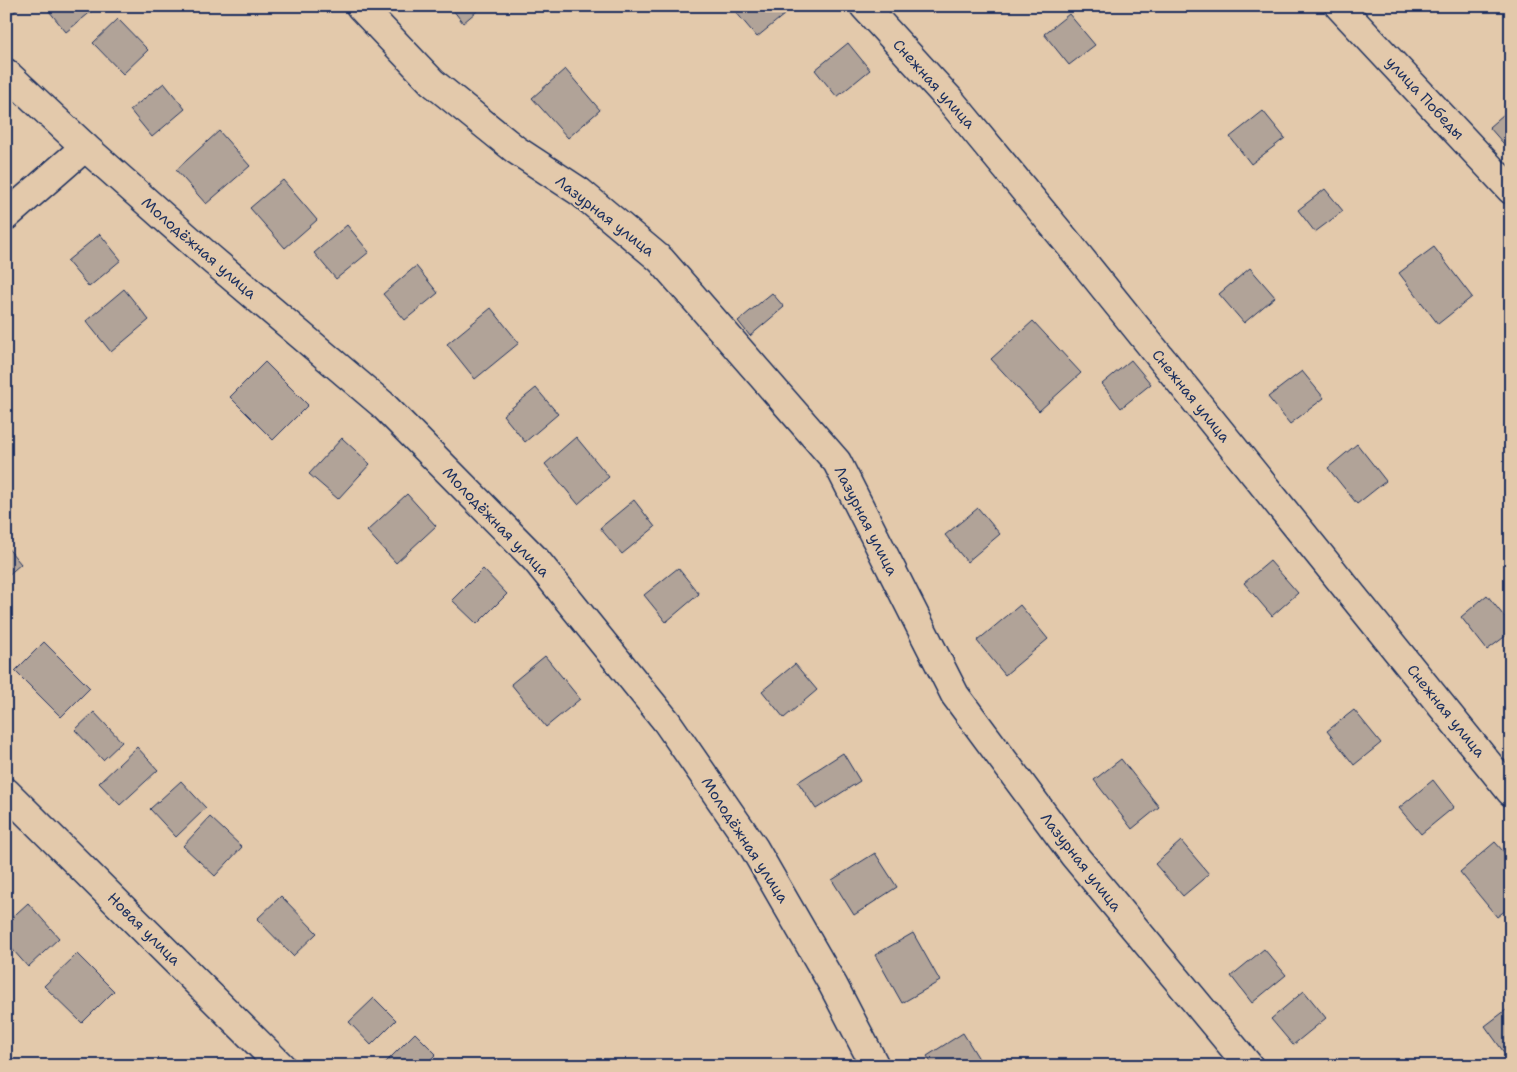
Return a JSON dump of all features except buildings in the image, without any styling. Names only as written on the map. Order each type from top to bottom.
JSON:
[{"type":"street","name":"Лазурная улица","points":[[360,6],[432,82],[516,150],[580,192],[661,260],[837,462],[954,695],[1072,854],[1249,1066]]},
{"type":"street","name":"Снежная улица","points":[[864,6],[950,100],[1511,792]]},
{"type":"street","name":"улица Победы","points":[[1347,9],[1511,190]]},
{"type":"street","name":"Молодёжная улица","points":[[6,73],[85,147],[210,258],[382,404],[536,560],[667,722],[754,848],[833,985],[875,1066]]},
{"type":"street","points":[[6,216],[85,147]]},
{"type":"street","name":"Новая улица","points":[[6,792],[281,1066]]}]
